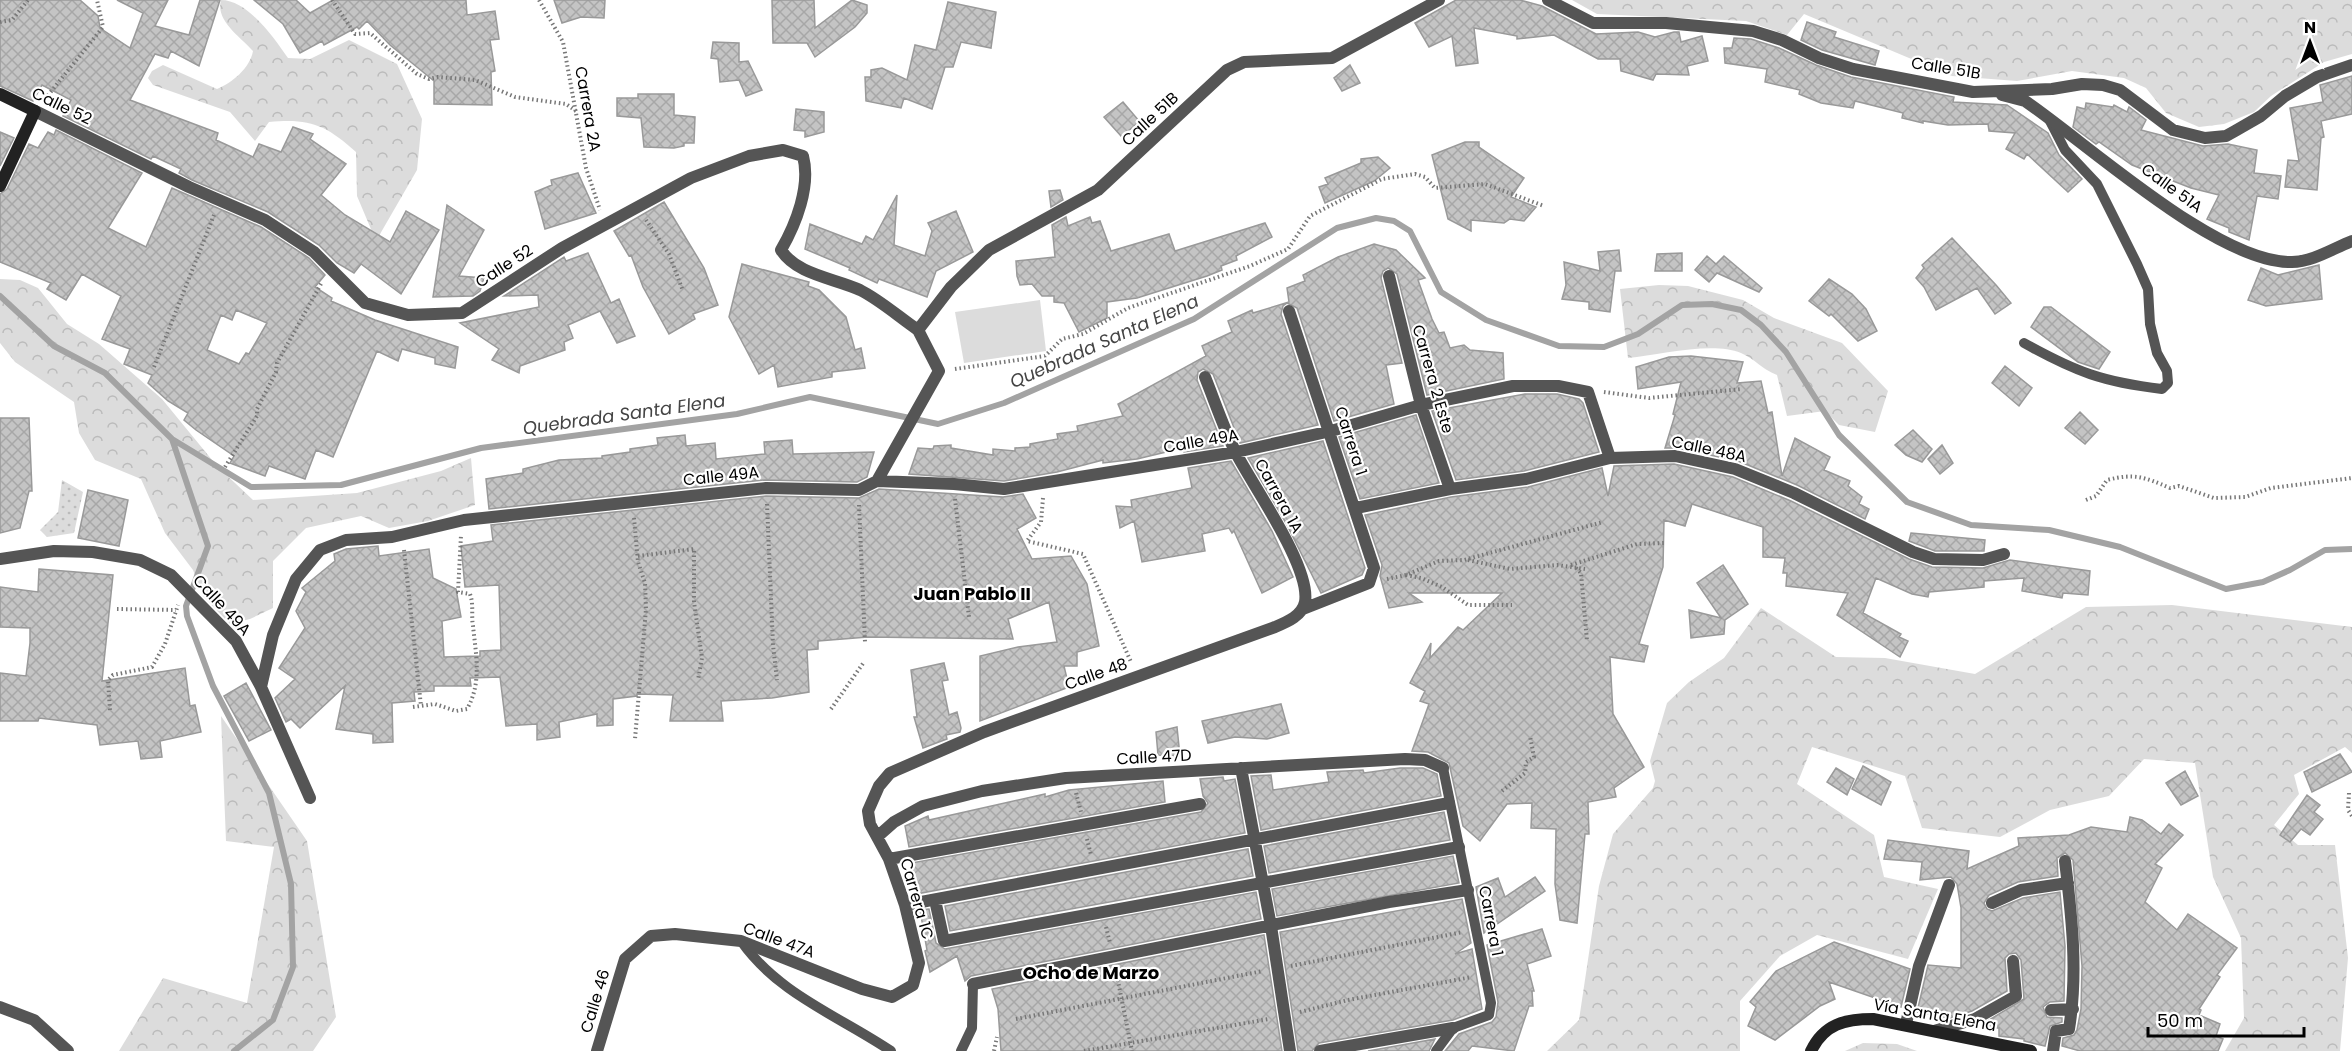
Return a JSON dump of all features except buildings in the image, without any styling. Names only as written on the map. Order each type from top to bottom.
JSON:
[{"type":"main road","name":"Calle 52","points":[[0,94],[35,111]]},
{"type":"main road","points":[[0,186],[35,111]]},
{"type":"main road","name":"Vía Santa Elena","points":[[1811,1051],[1817,1039],[1833,1024],[1848,1019],[1873,1018],[2031,1051]]},
{"type":"street","name":"Calle 51B","points":[[918,330],[951,287],[989,250],[1098,190],[1227,70],[1244,62],[1332,58],[1439,0]]},
{"type":"street","name":"Calle 51B","points":[[1548,0],[1593,23],[1666,23],[1753,31],[1782,40],[1819,58],[1852,69],[1974,92],[2052,89],[2082,84],[2103,85],[2120,90],[2137,100],[2160,122],[2173,130],[2195,136],[2226,135],[2261,116],[2285,96],[2317,77],[2352,65]]},
{"type":"street","name":"Calle 51A","points":[[1987,91],[2025,100],[2050,121],[2094,150],[2180,216],[2234,247],[2280,262],[2294,263],[2309,259],[2352,240]]},
{"type":"street","name":"Calle 52","points":[[35,111],[220,201],[265,220],[314,252],[365,303],[408,315],[462,313],[562,248],[691,178],[750,156],[783,150],[802,156],[807,172],[794,229],[781,250],[787,259],[800,267],[861,290],[918,330]]},
{"type":"street","name":"Carrera 2 Este","points":[[1389,276],[1421,405],[1449,489]]},
{"type":"street","name":"Carrera 1","points":[[1289,311],[1331,431],[1374,568],[1369,583]]},
{"type":"street","points":[[877,481],[898,448],[939,371],[918,330]]},
{"type":"street","name":"Carrera 1A","points":[[1205,376],[1236,452],[1301,573],[1304,605]]},
{"type":"street","name":"Calle 49A","points":[[261,687],[273,635],[296,579],[320,550],[346,540],[402,534],[464,520],[766,488],[859,490],[877,481],[954,484],[1004,489],[1236,452],[1331,431],[1421,405],[1513,386],[1566,387],[1588,392]]},
{"type":"street","points":[[1588,392],[1610,458]]},
{"type":"street","name":"Calle 48A","points":[[1356,508],[1449,489],[1526,479],[1610,458],[1676,456],[1735,469],[1794,493],[1913,552],[1934,559],[1983,560],[2004,554]]},
{"type":"street","name":"Calle 49A","points":[[0,559],[54,551],[93,552],[140,560],[171,575],[236,641],[261,687]]},
{"type":"street","name":"Calle 48","points":[[890,773],[984,732],[1275,627],[1292,619],[1304,605],[1369,583]]},
{"type":"street","points":[[261,687],[310,798]]},
{"type":"street","name":"Calle 47D","points":[[877,837],[894,822],[923,806],[982,791],[1066,778],[1405,759],[1425,760],[1443,768]]},
{"type":"street","points":[[1241,768],[1271,926],[1290,1051]]},
{"type":"street","name":"Carrera 1C","points":[[890,773],[879,786],[868,811],[877,837],[889,859],[905,905],[919,963],[913,985],[892,997]]},
{"type":"street","points":[[905,905],[1449,803]]},
{"type":"street","points":[[889,859],[1200,804]]},
{"type":"street","points":[[934,900],[944,941],[1459,847]]},
{"type":"street","points":[[2052,1051],[2056,1031],[2070,1029],[2073,1009],[2075,955],[2065,861]]},
{"type":"street","points":[[1992,903],[2021,890],[2068,883]]},
{"type":"street","points":[[1906,1024],[1919,966],[1949,885]]},
{"type":"street","points":[[973,984],[1389,902],[1468,890]]},
{"type":"street","name":"Calle 47A","points":[[651,936],[675,934],[741,941],[862,989],[892,997]]},
{"type":"street","name":"Calle 46","points":[[597,1051],[625,959],[651,936]]},
{"type":"street","points":[[1933,1031],[1975,1018],[2016,996],[2013,962]]},
{"type":"street","points":[[0,1007],[34,1020],[68,1051]]},
{"type":"street","points":[[2051,1010],[2073,1009]]},
{"type":"street","points":[[1320,1051],[1453,1028]]},
{"type":"lane","points":[[2024,343],[2072,370],[2113,382],[2162,389],[2168,383],[2150,324],[2148,289],[2137,264],[2097,184],[2065,150],[2050,121]]},
{"type":"lane","name":"Carrera 1","points":[[1443,768],[1491,1003],[1489,1015],[1453,1028]]},
{"type":"lane","points":[[741,941],[757,964],[784,986],[891,1051]]},
{"type":"lane","points":[[961,1051],[972,1028],[973,984]]},
{"type":"lane","points":[[1436,1051],[1453,1028]]},
{"type":"path","points":[[0,22],[12,20],[28,0]]},
{"type":"path","points":[[35,111],[103,27],[97,0]]},
{"type":"path","points":[[332,0],[355,34],[370,33],[417,74],[429,79],[438,77],[475,80],[515,97],[566,104],[576,111]]},
{"type":"path","name":"Carrera 2A","points":[[539,0],[563,42],[586,168],[605,226]]},
{"type":"path","points":[[939,371],[1045,356],[1062,339],[1083,334],[1128,308],[1197,285],[1288,249],[1310,216],[1382,179],[1415,174],[1425,177],[1435,188],[1485,184],[1544,206]]},
{"type":"path","points":[[154,367],[220,201]]},
{"type":"path","points":[[640,206],[646,221],[669,254],[683,291]]},
{"type":"path","points":[[225,466],[257,416],[257,410],[276,372],[277,363],[331,269]]},
{"type":"path","points":[[1588,392],[1649,398],[1742,389]]},
{"type":"path","points":[[2086,500],[2096,496],[2107,480],[2121,476],[2144,476],[2170,488],[2179,486],[2214,498],[2245,497],[2271,488],[2352,478]]},
{"type":"path","points":[[1045,483],[1041,522],[1027,541],[1083,554],[1138,676]]},
{"type":"path","points":[[954,484],[958,549],[969,617]]},
{"type":"path","points":[[766,488],[773,645],[777,680]]},
{"type":"path","points":[[859,490],[865,642]]},
{"type":"path","points":[[633,502],[638,556],[645,583],[646,609],[636,739]]},
{"type":"path","points":[[413,707],[435,705],[456,711],[467,709],[475,695],[478,680],[472,624],[474,604],[470,594],[458,592],[459,543],[464,520]]},
{"type":"path","points":[[1369,583],[1406,575],[1439,561],[1464,560],[1603,522]]},
{"type":"path","points":[[402,534],[421,706]]},
{"type":"path","points":[[1567,566],[1637,544],[1665,543]]},
{"type":"path","points":[[638,556],[694,549],[694,602],[702,658],[698,680]]},
{"type":"path","points":[[1464,560],[1510,569],[1567,566],[1585,569]]},
{"type":"path","points":[[1576,567],[1581,573],[1587,641]]},
{"type":"path","points":[[1406,575],[1421,578],[1442,587],[1468,605],[1512,605]]},
{"type":"path","points":[[110,710],[108,680],[113,675],[152,668],[165,644],[182,587]]},
{"type":"path","points":[[117,609],[176,610]]},
{"type":"path","points":[[831,709],[864,662]]},
{"type":"path","points":[[1502,791],[1525,773],[1526,762],[1534,757],[1530,736]]},
{"type":"path","points":[[2349,794],[2348,810],[2352,816]]},
{"type":"path","points":[[1016,1018],[1476,930]]},
{"type":"path","points":[[994,1051],[997,1037]]},
{"type":"green space","points":[[221,0],[241,6],[250,13],[268,31],[288,58],[310,59],[349,40],[397,64],[422,119],[417,170],[376,241],[357,196],[356,152],[336,135],[317,125],[307,123],[269,122],[255,141],[230,112],[153,85],[148,78],[152,71],[163,65],[217,89],[240,74],[253,51],[225,22],[220,8]]},
{"type":"green space","points":[[1572,0],[2352,0],[2352,54],[2324,62],[2271,96],[2254,112],[2224,124],[2199,127],[2166,113],[2146,88],[2124,78],[2072,71],[2017,81],[1952,76],[1804,14],[1787,35],[1746,21],[1597,14]]},
{"type":"green space","points":[[0,279],[20,280],[38,288],[67,324],[99,344],[162,399],[217,466],[253,500],[357,493],[441,471],[471,458],[475,505],[428,521],[389,528],[361,516],[306,528],[273,561],[273,608],[250,619],[230,624],[203,596],[193,570],[165,533],[141,479],[95,460],[79,433],[74,402],[15,362],[0,343]]},
{"type":"green space","points":[[1659,285],[1688,286],[1743,300],[1774,318],[1842,343],[1888,391],[1875,432],[1839,425],[1825,411],[1787,416],[1777,375],[1741,353],[1716,348],[1628,358],[1620,289]]},
{"type":"green space","points":[[1040,300],[1046,351],[964,363],[955,312]]},
{"type":"green space","points":[[62,480],[83,492],[74,533],[47,537],[40,530],[58,512]]},
{"type":"green space","points":[[2172,605],[2352,627],[2352,753],[2345,747],[2294,775],[2299,794],[2274,825],[2298,845],[2335,845],[2348,958],[2340,1051],[2225,1051],[2244,1018],[2241,938],[2213,877],[2195,763],[2144,759],[2109,796],[2050,810],[2000,837],[1922,828],[1905,776],[1812,747],[1797,784],[1874,835],[1884,877],[1938,889],[1908,959],[1817,935],[1780,956],[1740,1001],[1740,1051],[1547,1051],[1579,1020],[1599,886],[1613,834],[1653,788],[1655,781],[1650,761],[1667,703],[1689,682],[1724,658],[1761,608],[1836,657],[1885,658],[1975,674],[2086,607]]},
{"type":"green space","points":[[221,716],[307,841],[336,1017],[313,1051],[119,1051],[163,978],[247,1003],[274,847],[226,841]]},
{"type":"green space","points":[[1863,1043],[1897,1044],[1917,1051],[1845,1051]]},
{"type":"waterway","name":"Quebrada Santa Elena","points":[[0,296],[54,346],[105,373],[172,439],[251,487],[341,485],[481,448],[737,414],[810,397],[938,424],[1004,403],[1194,319],[1337,228],[1376,218],[1394,221],[1410,231],[1441,292],[1486,320],[1559,346],[1604,347],[1638,334],[1682,305],[1712,304],[1741,310],[1761,325],[1786,352],[1839,435],[1907,502],[1971,525],[2049,530],[2120,547],[2226,589],[2263,582],[2325,550],[2352,549]]},
{"type":"waterway","points":[[172,439],[208,546],[186,606],[187,616],[213,686],[269,793],[291,884],[293,967],[273,1020],[234,1051]]},
{"type":"district","name":"Juan Pablo II","points":[[972,593]]},
{"type":"district","name":"Ocho de Marzo","points":[[1091,972]]}]
